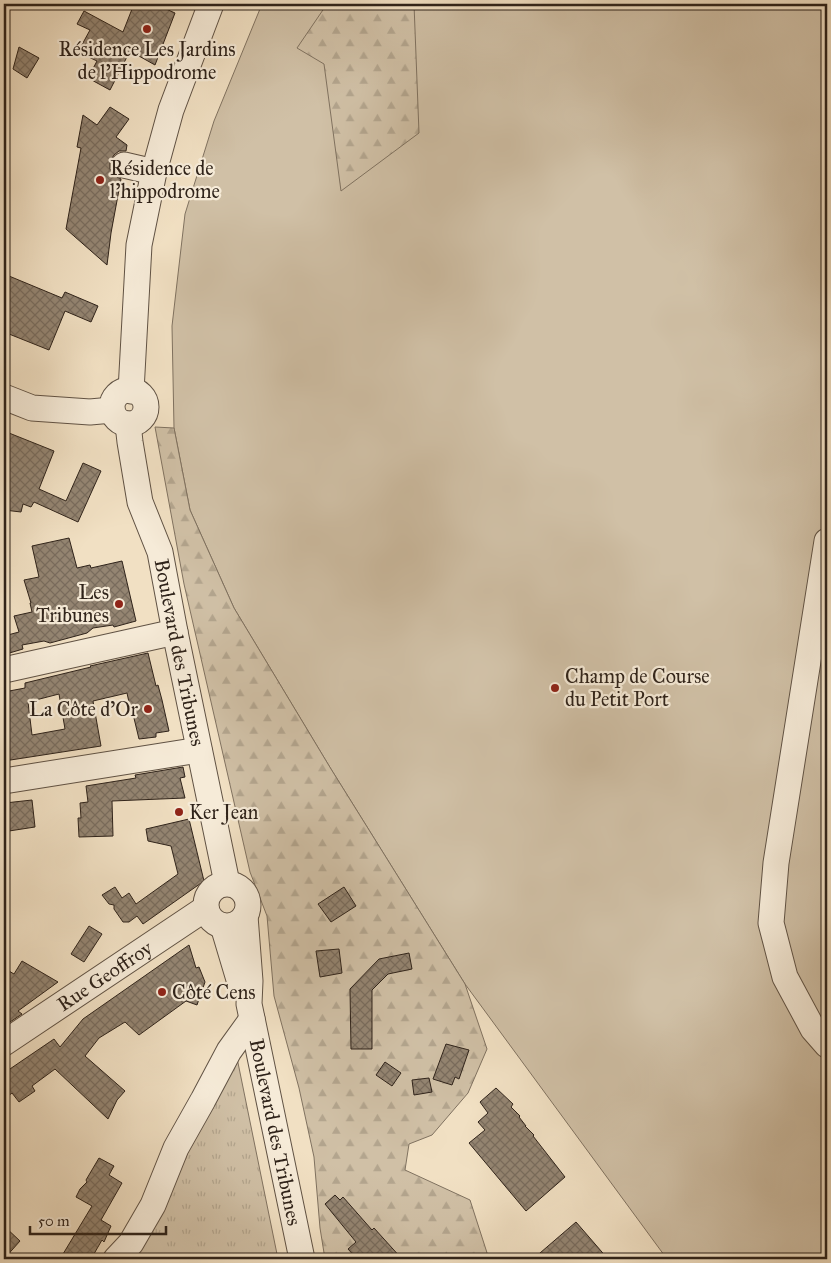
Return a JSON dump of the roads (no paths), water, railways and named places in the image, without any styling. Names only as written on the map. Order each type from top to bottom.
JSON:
[{"type":"street","points":[[4,397],[32,408],[90,412],[138,421],[142,417],[146,406],[144,400],[136,392],[131,391],[139,245],[154,172],[172,110],[211,4]]},
{"type":"street","points":[[124,165],[154,172]]},
{"type":"street","name":"Boulevard des Tribunes","points":[[120,417],[130,442],[140,502],[160,552],[227,883]]},
{"type":"street","points":[[827,541],[776,863],[771,923],[784,976],[813,1029],[827,1045]]},
{"type":"street","points":[[4,670],[175,632]]},
{"type":"street","points":[[4,781],[199,750]]},
{"type":"street","points":[[227,883],[241,888],[246,894],[248,909],[225,917],[207,899],[211,891],[218,885],[227,883]]},
{"type":"street","name":"Boulevard des Tribunes","points":[[225,917],[240,983],[251,1012],[302,1259]]},
{"type":"street","name":"Rue Geoffroy","points":[[4,1043],[180,924],[225,917]]},
{"type":"street","points":[[116,1259],[131,1243],[153,1205],[176,1148],[251,1012]]},
{"type":"place","name":"Résidence Les Jardins de l'Hippodrome","points":[[147,29]]},
{"type":"place","name":"Résidence de l'hippodrome","points":[[100,180]]},
{"type":"place","name":"Les Tribunes","points":[[119,604]]},
{"type":"place","name":"Champ de Course du Petit Port","points":[[555,688]]},
{"type":"place","name":"La Côte d'Or","points":[[148,709]]},
{"type":"place","name":"Ker Jean","points":[[179,812]]},
{"type":"place","name":"Côté Cens","points":[[162,992]]}]
